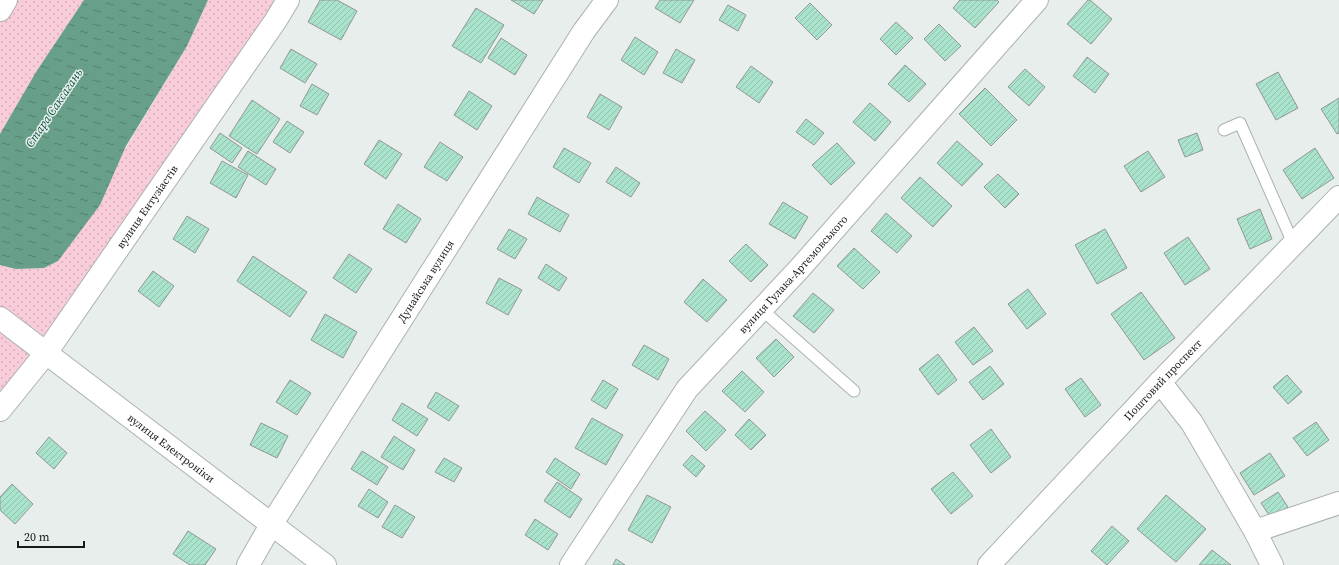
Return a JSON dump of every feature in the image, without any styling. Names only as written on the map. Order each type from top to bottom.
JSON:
[{"type":"street","points":[[0,10],[6,0]]},
{"type":"street","name":"вулиця Ентузіастів","points":[[0,410],[46,353],[276,20],[288,0]]},
{"type":"street","name":"Дунайська вулиця","points":[[248,565],[271,525],[580,38],[607,0]]},
{"type":"street","name":"вулиця Гулака-Артемовського","points":[[571,565],[687,389],[800,268],[1037,0]]},
{"type":"street","name":"Поштовий проспект","points":[[989,565],[1160,382],[1339,197]]},
{"type":"street","name":"вулиця Електроніки","points":[[0,318],[325,565]]},
{"type":"street","points":[[1160,382],[1192,423],[1255,530],[1272,565]]},
{"type":"street","points":[[1255,530],[1339,503]]},
{"type":"lane","points":[[1224,130],[1240,123],[1293,243]]},
{"type":"lane","points":[[761,309],[854,390]]},
{"type":"shaded area","points":[[6,0],[84,0],[36,72],[0,134],[0,10]]},
{"type":"shaded area","points":[[208,0],[288,0],[0,410],[0,265],[16,269],[43,268],[58,261],[187,46]]},
{"type":"water","name":"Стара Саксагань","points":[[84,0],[208,0],[187,46],[126,146],[100,205],[58,261],[44,268],[16,269],[0,265],[0,134],[36,72]]},
{"type":"building","points":[[320,0],[337,0],[357,11],[341,40],[308,22]]},
{"type":"building","points":[[511,0],[543,0],[534,14]]},
{"type":"building","points":[[660,0],[694,0],[680,23],[655,8]]},
{"type":"building","points":[[960,0],[997,0],[999,2],[975,28],[953,8]]},
{"type":"building","points":[[1088,0],[1090,0],[1112,19],[1091,44],[1067,24]]},
{"type":"building","points":[[810,3],[832,25],[817,40],[795,18]]},
{"type":"building","points":[[728,5],[746,15],[738,31],[719,20]]},
{"type":"building","points":[[476,8],[504,25],[481,63],[452,46]]},
{"type":"building","points":[[896,22],[913,38],[896,55],[880,39]]},
{"type":"building","points":[[939,24],[961,46],[945,61],[924,39]]},
{"type":"building","points":[[635,37],[658,52],[644,75],[621,60]]},
{"type":"building","points":[[501,38],[527,55],[515,75],[488,58]]},
{"type":"building","points":[[291,49],[317,64],[305,83],[280,68]]},
{"type":"building","points":[[676,49],[695,60],[682,83],[663,73]]},
{"type":"building","points":[[1087,57],[1109,74],[1095,93],[1073,76]]},
{"type":"building","points":[[905,65],[926,84],[909,102],[888,84]]},
{"type":"building","points":[[751,66],[773,82],[759,103],[736,87]]},
{"type":"building","points":[[1025,69],[1045,87],[1029,106],[1008,87]]},
{"type":"building","points":[[1278,72],[1298,108],[1276,120],[1256,84]]},
{"type":"building","points":[[312,84],[329,94],[317,115],[300,106]]},
{"type":"building","points":[[985,88],[1017,120],[991,146],[959,114]]},
{"type":"building","points":[[469,91],[492,106],[477,130],[454,115]]},
{"type":"building","points":[[600,94],[622,107],[609,130],[587,117]]},
{"type":"building","points":[[1339,98],[1339,133],[1337,134],[1321,109]]},
{"type":"building","points":[[252,100],[280,119],[257,154],[229,136]]},
{"type":"building","points":[[870,103],[891,122],[875,141],[853,122]]},
{"type":"building","points":[[806,119],[824,133],[814,145],[796,132]]},
{"type":"building","points":[[287,121],[304,132],[290,153],[273,142]]},
{"type":"building","points":[[220,133],[242,148],[232,163],[210,148]]},
{"type":"building","points":[[1197,133],[1203,150],[1185,157],[1178,140]]},
{"type":"building","points":[[379,140],[402,154],[386,179],[364,164]]},
{"type":"building","points":[[957,141],[983,164],[962,186],[937,163]]},
{"type":"building","points":[[440,142],[463,157],[447,181],[424,167]]},
{"type":"building","points":[[837,143],[855,163],[831,185],[812,165]]},
{"type":"building","points":[[564,148],[591,163],[579,183],[553,167]]},
{"type":"building","points":[[1315,148],[1334,178],[1302,199],[1283,170]]},
{"type":"building","points":[[248,151],[276,169],[266,185],[238,167]]},
{"type":"building","points":[[1148,151],[1165,177],[1141,192],[1124,166]]},
{"type":"building","points":[[222,161],[248,175],[236,198],[210,183]]},
{"type":"building","points":[[616,167],[640,183],[631,197],[606,182]]},
{"type":"building","points":[[998,174],[1019,194],[1005,208],[984,187]]},
{"type":"building","points":[[920,177],[952,206],[933,227],[901,198]]},
{"type":"building","points":[[537,197],[569,215],[560,232],[528,214]]},
{"type":"building","points":[[783,202],[808,217],[795,239],[769,224]]},
{"type":"building","points":[[398,204],[421,219],[406,243],[383,229]]},
{"type":"building","points":[[1260,209],[1272,239],[1250,249],[1237,219]]},
{"type":"building","points":[[886,213],[912,236],[897,253],[871,231]]},
{"type":"building","points":[[187,216],[209,229],[195,253],[173,239]]},
{"type":"building","points":[[509,229],[527,239],[515,259],[497,249]]},
{"type":"building","points":[[1105,229],[1127,268],[1097,284],[1075,245]]},
{"type":"building","points":[[1188,237],[1210,269],[1185,285],[1164,253]]},
{"type":"building","points":[[746,244],[768,265],[751,282],[729,261]]},
{"type":"building","points":[[854,248],[880,272],[863,289],[837,266]]},
{"type":"building","points":[[349,254],[372,269],[356,293],[333,278]]},
{"type":"building","points":[[253,256],[307,292],[290,317],[237,281]]},
{"type":"building","points":[[546,264],[567,278],[559,291],[538,278]]},
{"type":"building","points":[[153,271],[174,286],[159,307],[138,291]]},
{"type":"building","points":[[499,278],[522,290],[508,315],[486,303]]},
{"type":"building","points":[[703,279],[727,300],[707,322],[684,302]]},
{"type":"building","points":[[1028,289],[1046,314],[1027,329],[1008,304]]},
{"type":"building","points":[[1141,292],[1175,338],[1144,360],[1111,314]]},
{"type":"building","points":[[813,293],[834,310],[814,333],[793,316]]},
{"type":"building","points":[[325,314],[357,332],[343,358],[311,340]]},
{"type":"building","points":[[974,327],[993,351],[973,365],[955,342]]},
{"type":"building","points":[[776,339],[794,357],[774,377],[756,358]]},
{"type":"building","points":[[644,345],[669,359],[658,380],[632,365]]},
{"type":"building","points":[[938,354],[957,380],[938,395],[919,369]]},
{"type":"building","points":[[990,366],[1004,384],[983,400],[969,382]]},
{"type":"building","points":[[742,371],[764,392],[745,412],[722,391]]},
{"type":"building","points":[[1287,375],[1302,392],[1288,404],[1273,387]]},
{"type":"building","points":[[1081,378],[1101,405],[1085,417],[1065,389]]},
{"type":"building","points":[[290,380],[311,393],[297,415],[276,402]]},
{"type":"building","points":[[603,380],[618,389],[606,409],[591,400]]},
{"type":"building","points":[[436,392],[459,406],[449,421],[427,407]]},
{"type":"building","points":[[402,403],[428,419],[417,436],[392,420]]},
{"type":"building","points":[[705,411],[726,430],[706,451],[686,431]]},
{"type":"building","points":[[592,418],[623,435],[606,465],[575,448]]},
{"type":"building","points":[[749,419],[766,435],[751,450],[735,435]]},
{"type":"building","points":[[1316,422],[1329,440],[1307,456],[1293,438]]},
{"type":"building","points":[[261,423],[288,436],[277,458],[250,445]]},
{"type":"building","points":[[991,429],[1011,457],[991,473],[970,445]]},
{"type":"building","points":[[394,436],[415,450],[403,470],[381,457]]},
{"type":"building","points":[[49,437],[67,453],[54,469],[36,453]]},
{"type":"building","points":[[362,451],[388,467],[377,485],[351,469]]},
{"type":"building","points":[[1270,453],[1285,476],[1254,495],[1240,473]]},
{"type":"building","points":[[692,455],[705,466],[696,477],[683,465]]},
{"type":"building","points":[[444,458],[462,468],[454,482],[435,472]]},
{"type":"building","points":[[555,458],[580,474],[571,489],[546,472]]},
{"type":"building","points":[[953,472],[973,496],[951,514],[931,489]]},
{"type":"building","points":[[557,482],[582,499],[570,518],[544,501]]},
{"type":"building","points":[[12,484],[33,504],[15,524],[0,510],[0,497]]},
{"type":"building","points":[[369,489],[388,502],[378,518],[358,506]]},
{"type":"building","points":[[1278,492],[1288,507],[1271,518],[1261,503]]},
{"type":"building","points":[[647,495],[671,507],[652,543],[628,530]]},
{"type":"building","points":[[1166,495],[1206,529],[1176,562],[1137,529]]},
{"type":"building","points":[[395,505],[415,517],[402,538],[382,527]]},
{"type":"building","points":[[535,519],[558,534],[548,550],[525,535]]},
{"type":"building","points":[[1112,526],[1129,541],[1107,565],[1091,551]]},
{"type":"building","points":[[188,531],[216,549],[205,565],[190,565],[173,554]]},
{"type":"building","points":[[1212,550],[1231,565],[1199,565]]},
{"type":"building","points":[[616,559],[625,565],[613,565]]}]
